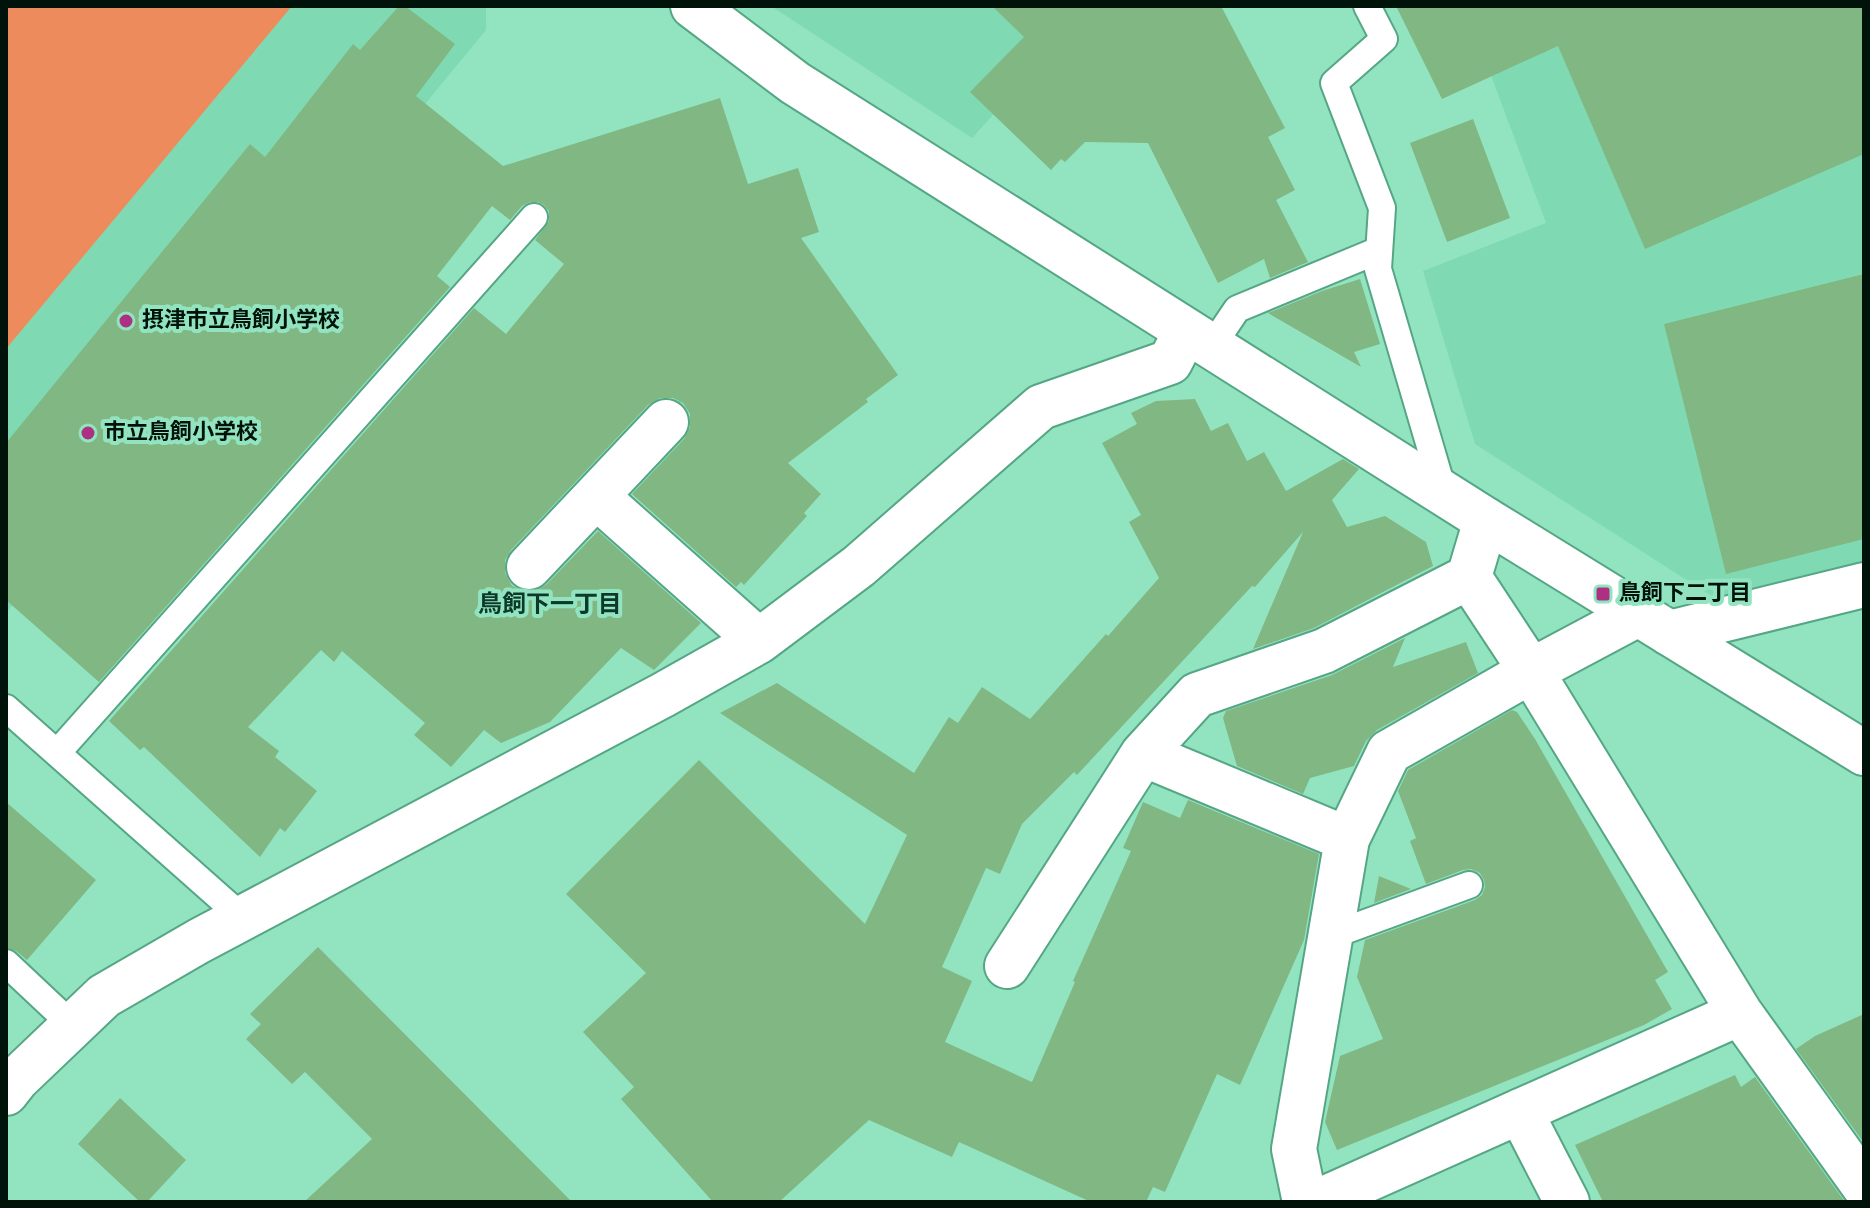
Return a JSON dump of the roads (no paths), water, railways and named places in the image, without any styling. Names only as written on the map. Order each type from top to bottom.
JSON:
[{"type":"street","points":[[693,6],[795,83],[1444,494],[1864,753]]},
{"type":"street","points":[[6,1093],[104,996],[199,941],[759,641],[859,566],[1041,407],[1170,362],[1199,338]]},
{"type":"street","points":[[529,567],[666,422]]},
{"type":"street","points":[[596,496],[759,641]]},
{"type":"street","points":[[1007,966],[1143,754],[1197,695],[1324,651],[1469,577],[1486,520]]},
{"type":"street","points":[[1469,577],[1531,671],[1740,1013],[1864,1186]]},
{"type":"street","points":[[1305,1202],[1294,1149],[1347,839],[1389,752],[1531,671],[1654,623],[1864,585]]},
{"type":"street","points":[[1143,754],[1347,839]]},
{"type":"street","points":[[1317,1202],[1740,1013]]},
{"type":"street","points":[[1520,1111],[1567,1202]]},
{"type":"lane","points":[[1367,6],[1384,39],[1334,83],[1382,208],[1378,269],[1444,494]]},
{"type":"lane","points":[[57,753],[534,217]]},
{"type":"lane","points":[[1199,338],[1237,309],[1379,250]]},
{"type":"lane","points":[[6,708],[243,918]]},
{"type":"lane","points":[[1330,936],[1469,885]]},
{"type":"lane","points":[[6,963],[73,1026]]},
{"type":"place","name":"摂津市立鳥飼小学校","points":[[126,321]]},
{"type":"place","name":"市立鳥飼小学校","points":[[88,433]]},
{"type":"place","name":"鳥飼下二丁目","points":[[1603,594]]},
{"type":"district","name":"鳥飼下一丁目","points":[[550,606]]}]
